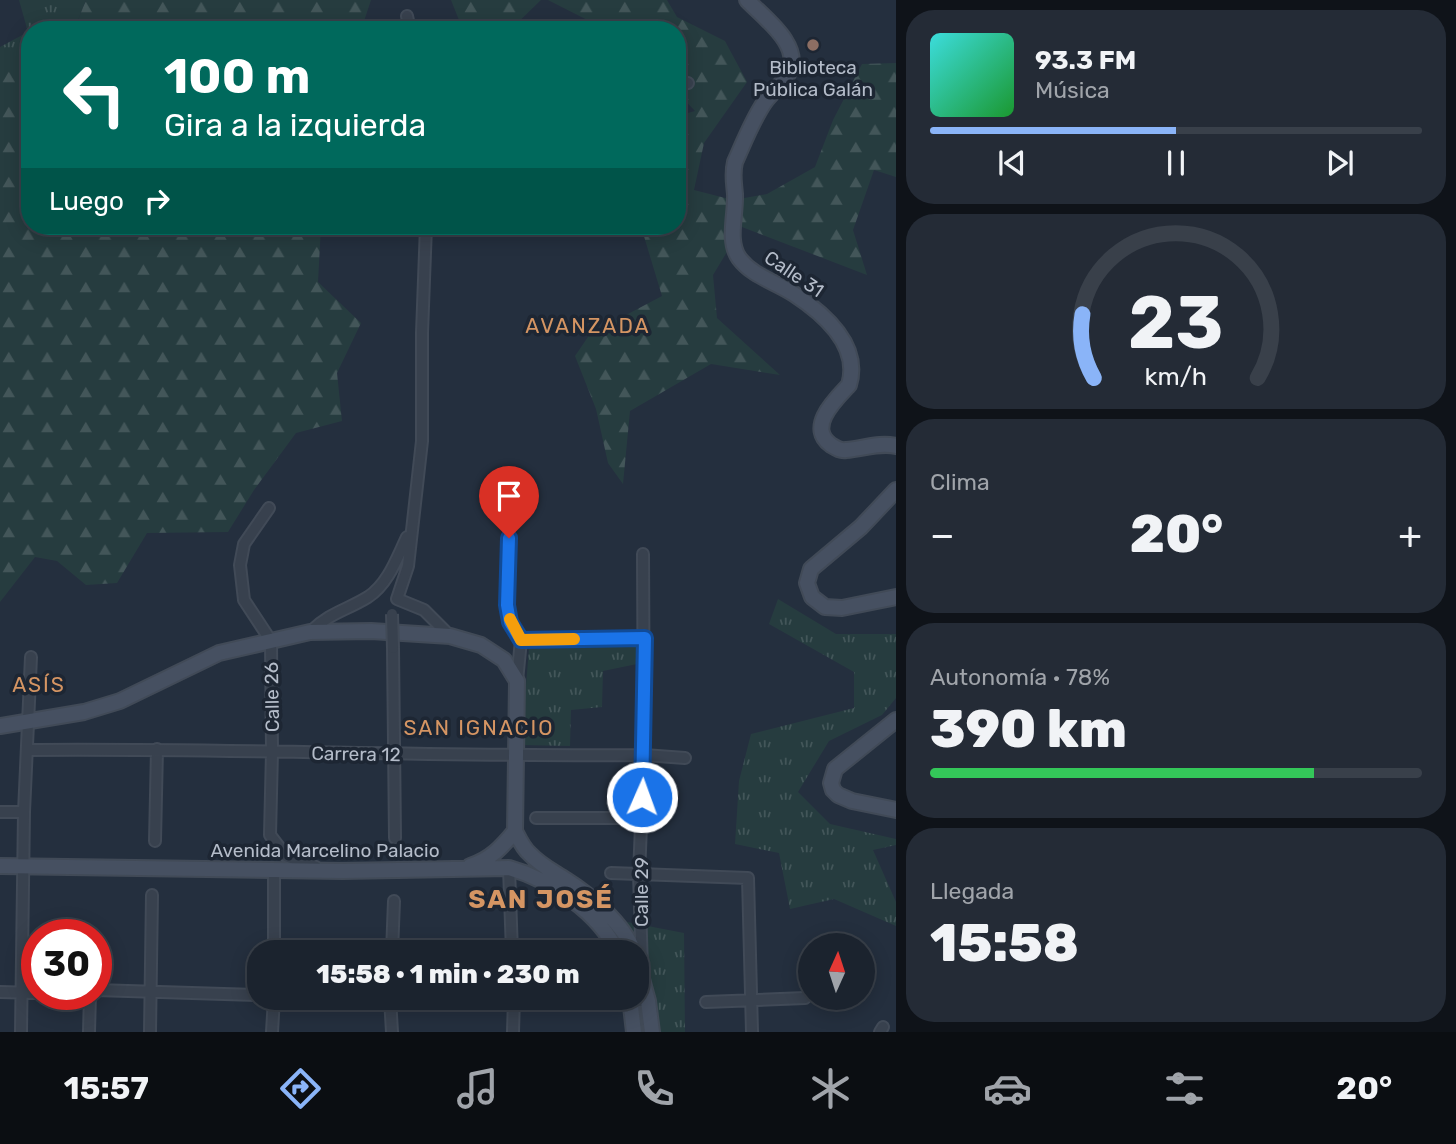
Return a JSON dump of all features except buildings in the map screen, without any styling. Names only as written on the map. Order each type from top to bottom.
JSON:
[{"type":"main road","name":"Calle 31","points":[[747,0],[786,41],[792,54],[792,66],[787,77],[764,103],[732,171],[735,194],[733,240],[737,253],[740,259],[761,276],[794,294],[843,338],[851,379],[822,419],[822,429],[827,441],[838,449],[846,450],[882,444],[896,446]]},
{"type":"main road","points":[[896,490],[860,527],[811,569],[807,583],[812,597],[825,607],[842,608],[896,597]]},
{"type":"main road","points":[[0,726],[85,712],[120,701],[219,653],[310,632],[384,631],[450,636],[481,645],[504,660],[517,681],[515,831],[537,862],[587,893],[626,940]]},
{"type":"main road","points":[[896,720],[835,769],[831,783],[838,795],[852,801],[896,810]]},
{"type":"main road","points":[[458,870],[481,863],[500,850],[515,831]]},
{"type":"main road","name":"Avenida Marcelino Palacio","points":[[0,866],[274,870],[509,868],[533,875],[579,905],[612,940]]},
{"type":"main road","points":[[649,1009],[652,1032]]},
{"type":"main road","points":[[631,1010],[634,1032]]},
{"type":"street","points":[[407,16],[408,21]]},
{"type":"street","points":[[426,235],[422,441],[408,566],[397,599],[424,610],[450,636]]},
{"type":"street","name":"Calle 26","points":[[270,508],[244,544],[240,565],[244,600],[271,641],[270,835],[276,847],[286,856],[325,870]]},
{"type":"street","points":[[310,632],[335,612],[375,591],[390,572],[410,531]]},
{"type":"street","points":[[509,538],[507,605],[510,622],[521,640],[517,681]]},
{"type":"street","name":"Calle 29","points":[[642,940],[639,874],[644,755],[643,554]]},
{"type":"street","points":[[392,614],[395,838]]},
{"type":"street","points":[[521,640],[645,638]]},
{"type":"street","points":[[22,919],[31,657]]},
{"type":"street","points":[[155,841],[158,749]]},
{"type":"street","name":"Carrera 12","points":[[26,750],[158,749],[394,755],[644,755],[685,758]]},
{"type":"street","points":[[0,812],[24,812]]},
{"type":"street","points":[[536,818],[642,818]]},
{"type":"street","points":[[509,868],[512,940]]},
{"type":"street","points":[[274,870],[274,940]]},
{"type":"street","points":[[611,873],[748,878],[752,1032]]},
{"type":"street","points":[[150,1032],[152,895]]},
{"type":"street","points":[[392,940],[394,901]]},
{"type":"street","points":[[112,991],[247,995]]},
{"type":"street","points":[[0,992],[21,993]]},
{"type":"street","points":[[706,1002],[798,998]]},
{"type":"street","points":[[21,1010],[21,1032]]},
{"type":"street","points":[[89,1032],[90,1010]]},
{"type":"street","points":[[272,1032],[273,1010]]},
{"type":"street","points":[[391,1010],[392,1032]]},
{"type":"street","points":[[513,1032],[514,1010]]},
{"type":"green space","points":[[19,0],[86,0],[78,21],[25,21]]},
{"type":"green space","points":[[86,0],[371,0],[364,21],[78,21]]},
{"type":"green space","points":[[451,0],[541,0],[519,21],[459,21]]},
{"type":"green space","points":[[548,0],[667,0],[677,17],[685,21],[589,21]]},
{"type":"green space","points":[[686,22],[725,41],[747,82],[704,143],[694,190],[733,200],[767,194],[815,167],[833,120],[862,64],[896,63],[896,177],[874,170],[853,230],[867,275],[742,227],[713,275],[717,318],[780,375],[711,364],[630,411],[623,484],[608,463],[596,409],[575,356],[590,334],[662,296],[644,235],[686,235],[686,114],[695,111],[686,102]]},
{"type":"green space","points":[[21,36],[21,70],[0,70],[0,47]]},
{"type":"green space","points":[[0,70],[21,70],[21,235],[321,235],[318,282],[361,323],[337,373],[342,421],[296,433],[254,490],[228,532],[147,533],[117,583],[86,585],[57,561],[35,557],[0,602]]},
{"type":"green space","points":[[778,599],[836,634],[896,634],[896,698],[882,715],[829,741],[798,792],[830,824],[896,839],[896,845],[873,850],[896,902],[896,926],[834,899],[790,909],[779,853],[735,844],[739,781],[751,734],[854,708],[854,672],[769,624]]},
{"type":"green space","points":[[638,641],[637,664],[603,671],[602,707],[571,710],[570,746],[521,745],[529,649]]},
{"type":"green space","points":[[627,922],[684,933],[685,1032],[657,1032],[657,1001],[649,980],[649,940],[634,940]]},
{"type":"slow traffic","points":[[510,619],[521,640],[574,639]]},
{"type":"place","name":"Biblioteca Pública Galán","points":[[813,45]]},
{"type":"district","name":"AVANZADA","points":[[588,325]]},
{"type":"district","name":"ASÍS","points":[[39,684]]},
{"type":"district","name":"SAN IGNACIO","points":[[479,727]]},
{"type":"district","name":"SAN JOSÉ","points":[[541,899]]},
{"type":"route","points":[[509,538],[507,605],[510,622],[521,640],[645,638],[642,797]]}]
